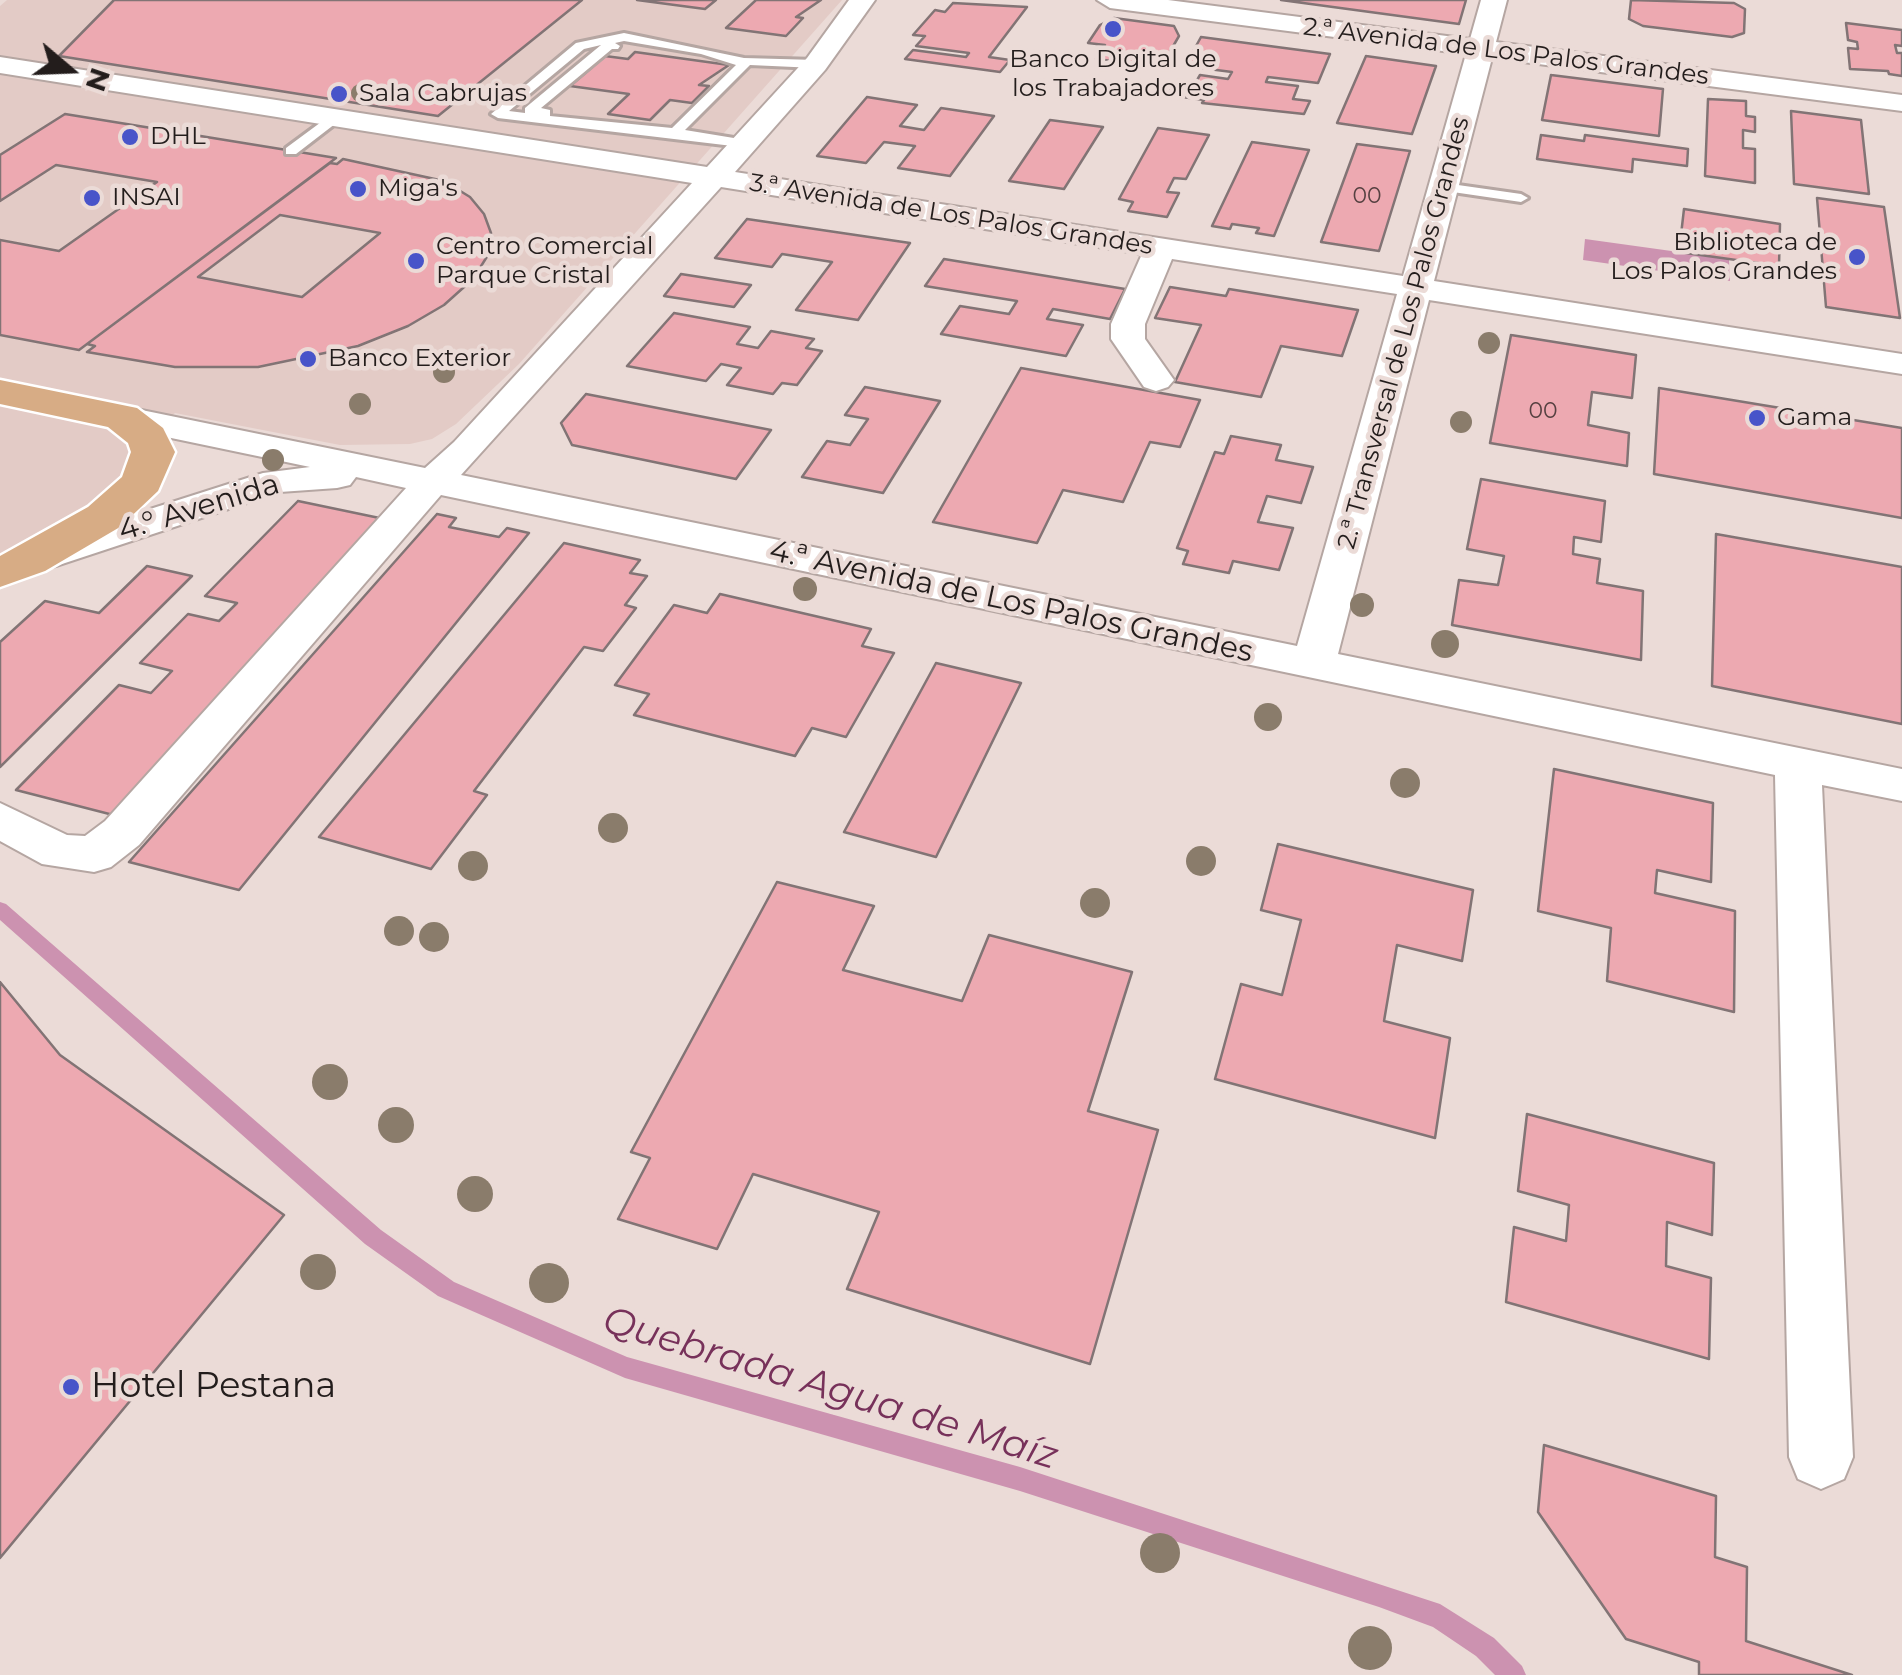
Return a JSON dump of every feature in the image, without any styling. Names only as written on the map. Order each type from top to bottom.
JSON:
[{"type":"main road","name":"4.ª Avenida de Los Palos Grandes","points":[[1,390],[122,417]]},
{"type":"main road","points":[[14,566],[104,517],[142,482],[153,452],[148,436],[122,417]]},
{"type":"street","points":[[0,820],[59,852],[94,854],[122,833],[432,482],[467,450],[816,64],[862,0]]},
{"type":"street","name":"2.ª Avenida de Los Palos Grandes","points":[[1110,0],[1902,104]]},
{"type":"street","name":"2.ª Transversal de Los Palos Grandes","points":[[1313,666],[1494,0]]},
{"type":"street","name":"3.ª Avenida de Los Palos Grandes","points":[[0,66],[1902,364]]},
{"type":"street","points":[[1156,380],[1128,339],[1128,324],[1161,248]]},
{"type":"street","name":"4.ª Avenida de Los Palos Grandes","points":[[122,417],[1902,785]]},
{"type":"street","name":"4.° Avenida","points":[[14,566],[276,481],[312,476],[432,482]]},
{"type":"street","points":[[1798,764],[1822,1457]]},
{"type":"lane","points":[[674,133],[498,114],[567,54],[604,40],[659,42],[746,62]]},
{"type":"lane","points":[[741,143],[530,111],[609,45],[746,62],[816,64]]},
{"type":"lane","points":[[674,133],[746,62]]},
{"type":"lane","points":[[291,151],[337,117]]},
{"type":"lane","points":[[1444,186],[1521,198]]},
{"type":"shaded area","points":[[7,0],[842,0],[519,364],[456,424],[432,439],[410,444],[340,445],[175,413],[130,452],[128,475],[119,494],[0,559],[0,6]]},
{"type":"shaded area","points":[[1585,239],[1729,259],[1730,281],[1583,260]]},
{"type":"building","points":[[114,0],[582,0],[438,116],[59,56]]},
{"type":"building","points":[[637,0],[716,0],[705,9]]},
{"type":"building","points":[[756,0],[821,0],[796,17],[803,18],[786,36],[726,28]]},
{"type":"building","points":[[1281,0],[1466,0],[1459,24]]},
{"type":"building","points":[[1631,0],[1734,3],[1745,9],[1744,33],[1732,37],[1643,26],[1629,19]]},
{"type":"building","points":[[953,3],[1027,7],[989,57],[1010,60],[1000,72],[905,59],[913,50],[966,57],[969,53],[916,46],[925,36],[913,35],[935,10],[945,12]]},
{"type":"building","points":[[1114,18],[1174,26],[1179,36],[1168,55],[1150,53],[1143,65],[1096,59],[1105,45],[1088,43],[1100,25]]},
{"type":"building","points":[[1846,23],[1902,30],[1902,46],[1895,45],[1897,53],[1902,53],[1902,76],[1888,71],[1850,69],[1848,48],[1858,49],[1857,42],[1848,40]]},
{"type":"building","points":[[1201,37],[1330,54],[1318,83],[1268,77],[1266,82],[1298,86],[1293,99],[1310,101],[1304,114],[1202,103],[1204,100],[1168,95],[1174,84],[1193,87],[1200,75],[1228,79],[1232,72],[1185,66]]},
{"type":"building","points":[[635,52],[729,65],[699,85],[709,86],[692,103],[670,100],[650,120],[608,114],[629,94],[570,86],[605,56],[628,59]]},
{"type":"building","points":[[1366,56],[1436,66],[1412,134],[1337,123]]},
{"type":"building","points":[[1551,75],[1663,89],[1659,136],[1542,120]]},
{"type":"building","points":[[867,97],[917,105],[900,126],[924,130],[941,108],[994,116],[950,176],[898,168],[915,146],[884,142],[866,163],[817,156]]},
{"type":"building","points":[[1708,99],[1746,101],[1746,116],[1755,117],[1755,132],[1743,130],[1743,148],[1755,149],[1755,183],[1705,176]]},
{"type":"building","points":[[1791,111],[1861,120],[1869,194],[1794,184]]},
{"type":"building","points":[[65,114],[336,158],[79,350],[0,335],[0,240],[59,251],[157,182],[56,165],[0,201],[0,155]]},
{"type":"building","points":[[1050,120],[1103,127],[1064,189],[1009,181]]},
{"type":"building","points":[[1158,128],[1209,135],[1186,179],[1174,178],[1167,192],[1179,193],[1167,217],[1128,211],[1133,202],[1119,199]]},
{"type":"building","points":[[1541,135],[1584,141],[1585,135],[1688,149],[1687,166],[1633,159],[1632,172],[1537,159]]},
{"type":"building","points":[[1252,142],[1309,150],[1274,236],[1256,233],[1259,228],[1212,226]]},
{"type":"building","points":[[1357,144],[1410,151],[1379,251],[1321,242]]},
{"type":"building","name":"Centro Comercial Parque Cristal","points":[[343,159],[444,181],[470,197],[484,214],[491,233],[488,255],[473,279],[444,305],[408,326],[358,346],[258,367],[175,367],[87,352],[95,346],[87,344],[330,163],[337,164]],"holes":[[[280,215],[380,233],[302,297],[198,277]]]},
{"type":"building","name":"Biblioteca de Los Palos Grandes","points":[[1817,198],[1884,207],[1900,318],[1826,307]]},
{"type":"building","points":[[1684,209],[1780,224],[1779,266],[1679,252]]},
{"type":"building","points":[[747,219],[910,243],[858,320],[796,310],[832,262],[782,254],[772,267],[715,258]]},
{"type":"building","points":[[944,259],[1125,289],[1110,319],[1053,309],[1047,319],[1083,325],[1066,356],[941,334],[960,306],[1009,314],[1017,301],[925,286]]},
{"type":"building","points":[[681,274],[751,285],[734,307],[664,296]]},
{"type":"building","points":[[1170,287],[1226,296],[1229,289],[1358,310],[1342,356],[1281,346],[1261,397],[1175,382],[1201,325],[1155,318]]},
{"type":"building","points":[[674,313],[750,327],[737,344],[758,348],[771,331],[814,339],[806,348],[822,351],[797,385],[782,383],[773,394],[727,385],[741,368],[721,364],[706,381],[627,366]]},
{"type":"building","points":[[1511,335],[1636,355],[1632,398],[1592,392],[1588,425],[1629,433],[1627,466],[1490,443]]},
{"type":"building","points":[[1021,368],[1200,400],[1180,447],[1150,442],[1123,502],[1063,490],[1037,543],[933,522]]},
{"type":"building","points":[[865,387],[940,401],[883,493],[802,477],[827,441],[850,445],[868,419],[845,415]]},
{"type":"building","points":[[1659,388],[1902,428],[1902,518],[1654,474]]},
{"type":"building","points":[[586,394],[771,430],[736,479],[572,445],[561,423]]},
{"type":"building","points":[[1231,436],[1281,445],[1276,460],[1313,467],[1301,503],[1267,496],[1258,522],[1293,528],[1279,570],[1233,561],[1229,573],[1183,564],[1188,551],[1177,548],[1215,452],[1224,454]]},
{"type":"building","points":[[1481,479],[1605,501],[1601,542],[1574,537],[1573,554],[1600,559],[1597,583],[1643,591],[1641,660],[1452,625],[1459,580],[1498,585],[1504,556],[1467,549]]},
{"type":"building","points":[[298,501],[389,520],[121,817],[16,790],[119,685],[151,693],[172,671],[140,663],[188,614],[219,621],[237,603],[205,596]]},
{"type":"building","points":[[437,514],[456,518],[449,527],[499,537],[507,528],[529,533],[239,890],[129,862]]},
{"type":"building","points":[[1716,534],[1902,567],[1902,724],[1712,686]]},
{"type":"building","points":[[564,543],[640,560],[630,573],[647,576],[625,605],[636,608],[603,651],[584,647],[474,791],[487,795],[431,869],[319,837]]},
{"type":"building","points":[[147,566],[192,576],[0,767],[0,642],[45,601],[99,613]]},
{"type":"building","points":[[720,594],[871,629],[862,646],[894,653],[846,737],[812,728],[795,756],[634,715],[649,694],[615,685],[674,605],[707,613]]},
{"type":"building","points":[[936,663],[1021,683],[936,857],[844,832]]},
{"type":"building","points":[[1554,769],[1713,803],[1711,882],[1657,870],[1655,893],[1735,911],[1734,1012],[1607,981],[1611,928],[1538,911]]},
{"type":"building","points":[[1278,844],[1473,890],[1462,961],[1397,945],[1384,1021],[1450,1038],[1435,1138],[1215,1079],[1241,984],[1282,995],[1301,920],[1261,910]]},
{"type":"building","points":[[777,882],[874,906],[843,970],[962,1001],[989,935],[1132,972],[1088,1111],[1158,1130],[1090,1364],[847,1289],[879,1212],[753,1174],[717,1249],[618,1219],[650,1158],[631,1152]]},
{"type":"building","name":"Hotel Pestana","points":[[0,982],[60,1055],[284,1215],[0,1558]]},
{"type":"building","points":[[1527,1114],[1714,1163],[1712,1235],[1667,1222],[1666,1266],[1711,1278],[1709,1359],[1506,1302],[1514,1227],[1566,1241],[1569,1205],[1518,1191]]},
{"type":"building","points":[[1544,1445],[1716,1496],[1715,1557],[1747,1567],[1746,1641],[1852,1675],[1699,1675],[1699,1662],[1626,1639],[1538,1512]]},
{"type":"waterway","name":"Quebrada Agua de Maíz","points":[[0,909],[373,1237],[446,1289],[625,1367],[1020,1479],[1440,1617],[1485,1647],[1513,1675]]},
{"type":"place","name":"Banco Digital de los Trabajadores","points":[[1113,29]]},
{"type":"place","name":"Sala Cabrujas","points":[[339,94]]},
{"type":"place","name":"DHL","points":[[130,137]]},
{"type":"place","name":"Miga's","points":[[358,189]]},
{"type":"place","name":"INSAI","points":[[92,198]]},
{"type":"place","name":"Biblioteca de Los Palos Grandes","points":[[1857,257]]},
{"type":"place","name":"Centro Comercial Parque Cristal","points":[[416,261]]},
{"type":"place","name":"Banco Exterior","points":[[308,359]]},
{"type":"place","name":"Gama","points":[[1757,418]]},
{"type":"place","name":"Hotel Pestana","points":[[71,1387]]}]
